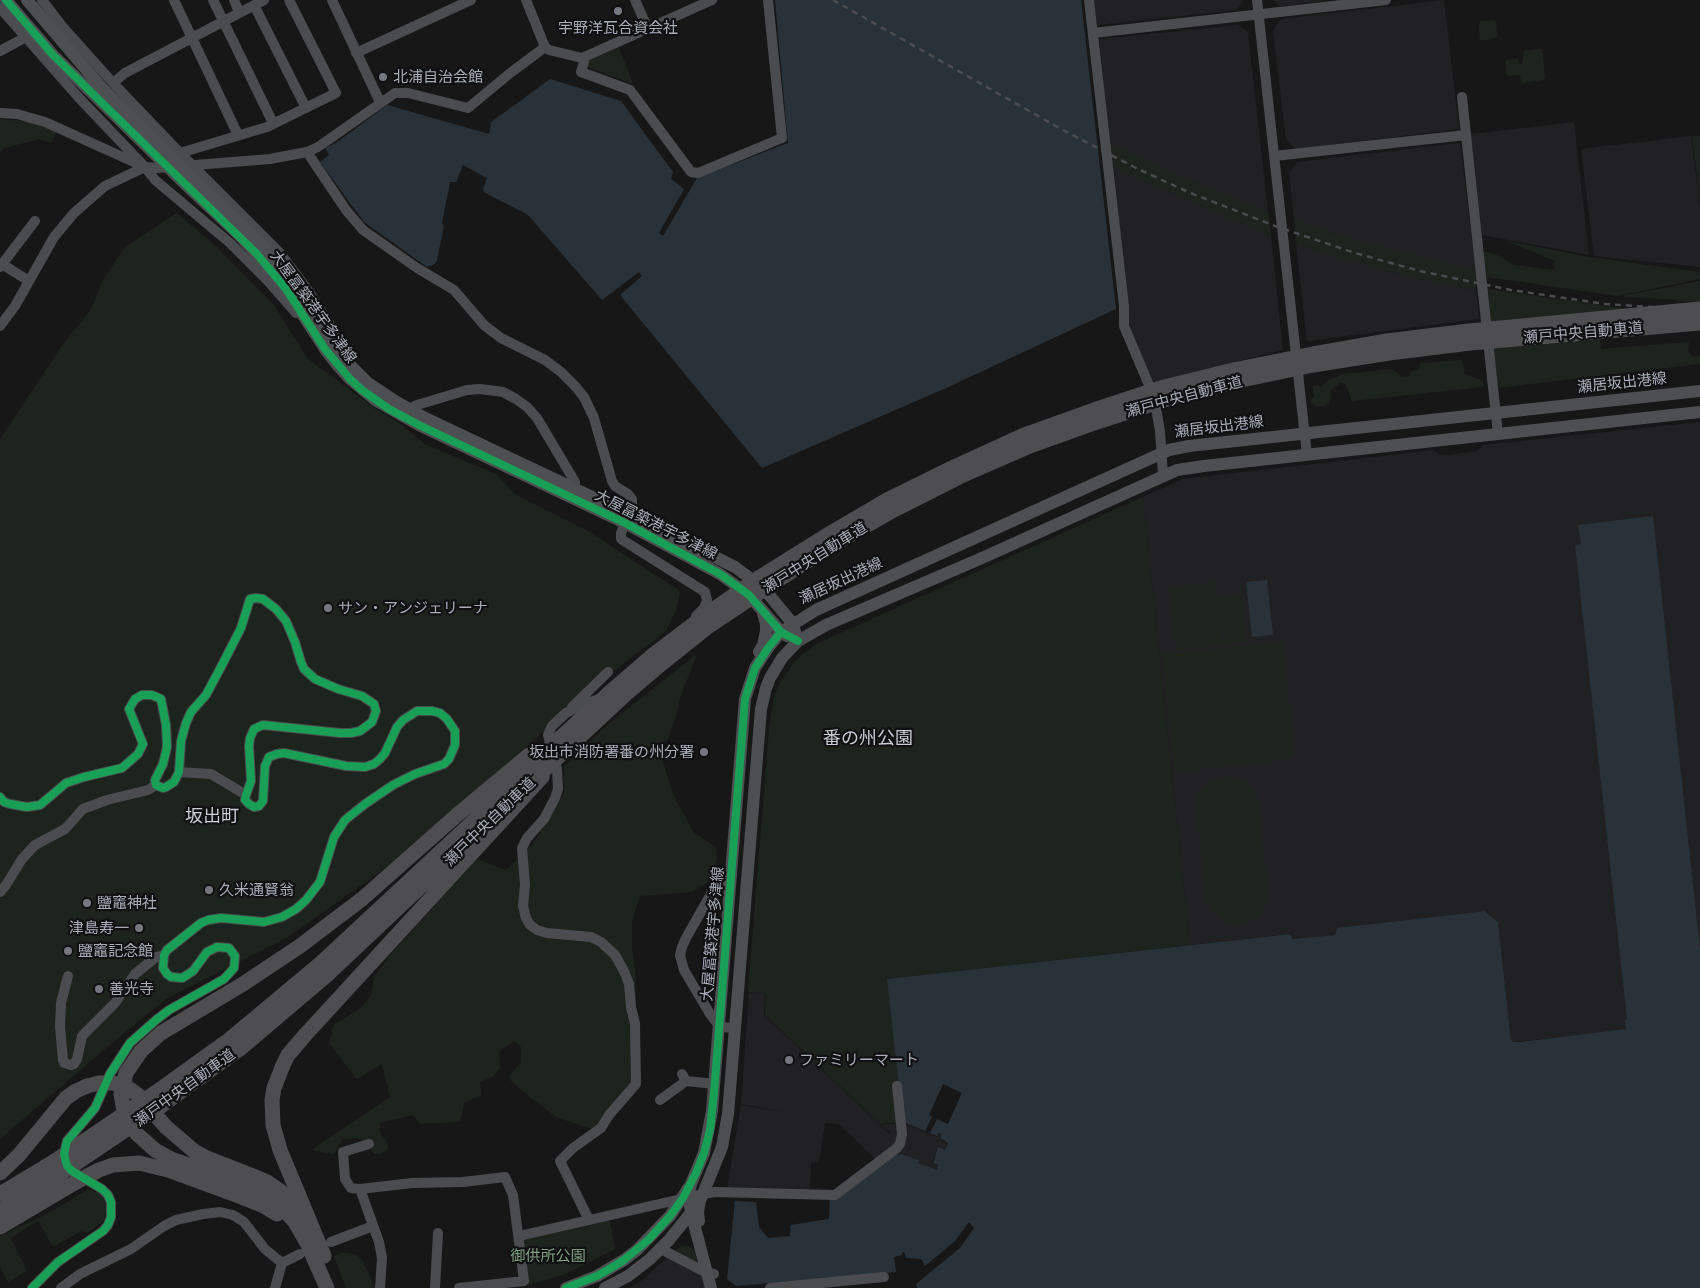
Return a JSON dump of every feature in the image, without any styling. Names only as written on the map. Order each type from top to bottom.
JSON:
[{"type":"highway","name":"瀬戸中央自動車道","points":[[536,767],[582,707],[760,577],[887,500],[954,467],[1024,436],[1164,387],[1233,370],[1313,354],[1387,341],[1468,331],[1700,309]]},
{"type":"highway","name":"瀬戸中央自動車道","points":[[0,1211],[57,1168],[158,1100],[321,963],[485,810],[536,767],[597,721],[647,676],[709,626],[829,547],[892,511],[1030,446],[1167,399],[1228,384],[1332,362],[1470,343],[1700,323]]},
{"type":"highway","points":[[307,1242],[273,1125],[272,1100],[274,1088],[283,1065],[288,1055],[536,767]]},
{"type":"highway","points":[[337,1288],[296,1222],[279,1204],[242,1182],[171,1159],[145,1143],[133,1128],[123,1106],[121,1094],[126,1073],[141,1051],[161,1033],[243,984],[308,940],[362,899],[457,815],[536,767]]},
{"type":"highway","points":[[0,1173],[19,1155],[66,1098],[76,1091],[100,1083],[113,1083],[127,1087],[138,1095],[166,1127],[189,1146],[207,1158],[253,1176],[280,1191],[296,1207],[307,1242],[327,1288]]},
{"type":"highway","points":[[0,1227],[99,1170],[113,1165],[139,1163],[168,1170],[264,1206],[277,1214],[307,1242]]},
{"type":"highway","name":"瀬戸中央自動車道","points":[[0,1194],[57,1168]]},
{"type":"main road","name":"大屋冨築港宇多津線","points":[[6,0],[53,56],[191,176],[257,240],[292,281],[344,359],[368,383],[406,413]]},
{"type":"main road","name":"大屋冨築港宇多津線","points":[[26,0],[138,131]]},
{"type":"main road","name":"大屋冨築港宇多津線","points":[[191,176],[238,235],[286,289],[334,360],[350,379],[375,400],[735,567],[759,585],[792,624],[798,641]]},
{"type":"main road","name":"瀬居坂出港線","points":[[781,632],[816,610],[1162,452],[1188,446],[1700,391]]},
{"type":"main road","points":[[798,641],[826,625],[982,558],[1164,475],[1191,467],[1700,412]]},
{"type":"main road","name":"大屋冨築港宇多津線","points":[[490,454],[574,488],[720,574],[741,588],[781,632],[798,641]]},
{"type":"main road","points":[[745,699],[751,670],[763,645],[766,631],[764,618],[758,605]]},
{"type":"main road","name":"大屋冨築港宇多津線","points":[[718,1288],[700,1243],[688,1193],[700,1164],[708,1136],[715,1084],[745,699],[755,668],[781,632]]},
{"type":"main road","name":"大屋冨築港宇多津線","points":[[693,1220],[698,1212],[703,1194],[716,1164],[725,1130],[735,1028],[760,709],[770,678],[798,641]]},
{"type":"main road","points":[[737,803],[753,804]]},
{"type":"main road","points":[[566,1288],[597,1276],[624,1260],[660,1228],[688,1193]]},
{"type":"main road","points":[[605,1288],[639,1268],[693,1220],[703,1194]]},
{"type":"main road","name":"大屋冨築港宇多津線","points":[[693,1220],[711,1274],[711,1288]]},
{"type":"main road","points":[[660,1228],[676,1221],[693,1220]]},
{"type":"main road","points":[[665,1244],[681,1235],[686,1235],[700,1243]]},
{"type":"street","points":[[42,0],[62,26],[113,83],[180,153],[191,176]]},
{"type":"street","points":[[213,0],[274,123]]},
{"type":"street","points":[[234,0],[240,12]]},
{"type":"street","points":[[113,83],[125,73],[264,0]]},
{"type":"street","points":[[180,153],[274,123],[336,93],[289,0]]},
{"type":"street","points":[[332,0],[380,102]]},
{"type":"street","points":[[356,53],[471,0]]},
{"type":"street","points":[[526,0],[545,47],[549,50],[582,58],[712,0]]},
{"type":"street","points":[[636,0],[648,29]]},
{"type":"street","points":[[582,58],[584,62],[581,72],[630,90],[691,172],[698,173],[782,138],[768,0]]},
{"type":"street","points":[[1090,0],[1123,297],[1124,326],[1154,397],[1164,475]]},
{"type":"street","points":[[1257,0],[1307,455]]},
{"type":"street","points":[[1093,33],[1386,0]]},
{"type":"street","points":[[173,3],[192,37],[238,135]]},
{"type":"street","points":[[254,5],[306,108]]},
{"type":"street","points":[[0,8],[155,180],[235,248],[314,332]]},
{"type":"street","points":[[0,51],[26,37]]},
{"type":"street","points":[[0,113],[17,114],[45,122],[145,167],[158,168],[191,176],[307,152],[330,140],[395,93],[408,93],[468,108],[545,47]]},
{"type":"street","points":[[1462,97],[1498,434]]},
{"type":"street","points":[[1274,156],[1466,135]]},
{"type":"street","points":[[307,152],[346,210],[363,230],[417,268],[454,290],[489,329],[501,338],[544,360],[561,372],[575,386],[584,397],[594,418],[612,481],[615,486],[628,494],[632,499],[633,504],[621,538],[705,592],[704,608],[653,646],[638,677],[615,694],[584,704],[566,713]]},
{"type":"street","points":[[0,326],[15,306],[54,237],[74,213],[105,186],[145,167]]},
{"type":"street","points":[[155,180],[155,172],[158,168]]},
{"type":"street","points":[[28,282],[1,266],[35,221]]},
{"type":"street","points":[[406,413],[417,405],[467,390],[480,389],[502,392],[527,407],[537,418],[575,482],[574,488]]},
{"type":"street","points":[[32,1288],[58,1262],[103,1231],[111,1217],[111,1202],[108,1195],[102,1189],[72,1172],[68,1166],[64,1154],[67,1141],[96,1108],[110,1074],[130,1043],[163,1015],[224,979],[234,968],[235,956],[228,948],[217,947],[207,952],[193,971],[182,978],[166,974],[163,968],[164,955],[172,944],[208,920],[222,918],[264,922],[296,909],[320,882],[334,837],[345,820],[393,785],[415,774],[444,764],[453,751],[455,731],[452,724],[440,713],[432,711],[418,712],[403,720],[397,727],[386,753],[374,764],[365,767],[356,767],[284,753],[277,754],[269,757],[265,766],[262,801],[259,806],[254,807],[249,804],[246,800],[251,781],[249,746],[254,729],[263,725],[340,734],[351,733],[360,731],[372,722],[376,711],[374,704],[362,696],[338,689],[315,679],[304,669],[286,621],[276,609],[263,599],[250,599],[241,628],[221,667],[206,695],[191,712],[186,723],[181,741],[178,772],[174,782],[163,788],[156,785]]},
{"type":"street","points":[[589,1220],[560,1161],[573,1148],[601,1128],[609,1114],[636,1084],[635,1024],[629,984],[615,954],[601,942],[591,937],[547,933],[537,930],[530,925],[523,906],[525,885],[522,848],[527,838],[544,819],[558,789],[557,770],[548,735],[552,726],[608,672]]},
{"type":"street","points":[[0,798],[4,802],[26,807],[40,805],[66,783],[122,768],[138,754],[143,744],[129,710],[135,699],[152,695],[161,699],[166,725],[167,747],[163,764],[155,780],[156,785]]},
{"type":"street","points":[[178,772],[211,774],[246,795]]},
{"type":"street","points":[[0,892],[22,859],[35,845],[65,829],[83,809],[107,800],[148,790],[156,785]]},
{"type":"street","points":[[732,875],[715,887],[686,938],[680,955],[684,970],[706,1009],[720,1026],[735,1028]]},
{"type":"street","points":[[68,976],[61,1003],[60,1027],[63,1060],[64,1063],[71,1065],[74,1064],[76,1059],[82,1036],[115,1004],[134,974],[156,957],[164,955]]},
{"type":"street","points":[[660,1100],[684,1078],[715,1084]]},
{"type":"street","points":[[519,1236],[589,1220],[688,1193],[835,1195],[900,1144],[902,1134],[897,1086]]},
{"type":"street","points":[[369,1144],[343,1152],[345,1179],[351,1188],[360,1189],[412,1183],[463,1182],[505,1177],[513,1195],[525,1284],[459,1288]]},
{"type":"street","points":[[360,1189],[379,1242],[382,1258],[380,1288]]},
{"type":"street","points":[[61,1288],[80,1274],[130,1249],[176,1220],[220,1212],[233,1215],[244,1222],[265,1248],[282,1263]]},
{"type":"street","points":[[331,1242],[373,1226]]},
{"type":"street","points":[[435,1288],[438,1233]]},
{"type":"street","points":[[275,1288],[282,1263],[307,1242]]},
{"type":"street","points":[[665,1244],[711,1274]]},
{"type":"street","points":[[770,1288],[884,1277]]},
{"type":"shaded area","points":[[775,0],[1081,0],[1116,309],[946,388],[762,468],[620,295],[642,276],[639,272],[602,300],[528,215],[484,192],[487,178],[463,165],[456,182],[450,182],[437,260],[435,264],[427,267],[364,222],[320,162],[329,155],[325,148],[336,143],[387,105],[489,134],[490,123],[550,79],[621,101],[673,172],[671,179],[684,189],[659,233],[663,236],[697,178],[788,143]]},
{"type":"shaded area","points":[[1094,0],[1244,0],[1237,10],[1097,25]]},
{"type":"shaded area","points":[[1273,0],[1328,0],[1280,6]]},
{"type":"shaded area","points":[[1444,0],[1459,129],[1296,149],[1286,140],[1273,31],[1281,19]]},
{"type":"shaded area","points":[[1238,25],[1248,33],[1268,212],[1187,179],[1110,143],[1099,39]]},
{"type":"shaded area","points":[[1574,122],[1589,255],[1482,235],[1471,134]]},
{"type":"shaded area","points":[[1691,136],[1700,207],[1700,267],[1594,256],[1581,149]]},
{"type":"shaded area","points":[[1460,143],[1476,271],[1341,236],[1294,218],[1289,173],[1297,162]]},
{"type":"shaded area","points":[[1114,168],[1271,236],[1283,350],[1154,382],[1130,332]]},
{"type":"shaded area","points":[[1296,243],[1337,257],[1414,278],[1476,290],[1479,319],[1307,341]]},
{"type":"shaded area","points":[[1700,422],[1700,1011],[1625,1020],[1626,1028],[1623,1030],[1514,1042],[1511,1039],[1498,922],[1486,911],[1361,925],[1337,931],[1335,935],[1292,939],[1291,934],[1190,945],[1143,497],[1183,479],[1434,450],[1442,456],[1477,451],[1484,445]]},
{"type":"shaded area","points":[[1653,516],[1700,949],[1700,1288],[917,1288],[916,1284],[960,1248],[974,1228],[969,1222],[955,1241],[925,1266],[921,1259],[906,1258],[905,1253],[902,1252],[902,1255],[894,1257],[896,1272],[736,1286],[727,1279],[735,1201],[756,1202],[759,1227],[768,1238],[790,1236],[791,1225],[829,1219],[830,1198],[895,1155],[902,1154],[919,1160],[918,1163],[937,1170],[938,1165],[933,1163],[938,1147],[945,1150],[948,1143],[940,1138],[941,1134],[938,1133],[937,1136],[903,1122],[887,979],[1291,934],[1292,939],[1335,935],[1337,928],[1485,911],[1498,922],[1511,1040],[1520,1042],[1626,1029],[1625,1020],[1627,1019],[1575,545],[1581,544],[1578,525]]},
{"type":"shaded area","points":[[1267,580],[1273,635],[1252,637],[1246,582]]},
{"type":"shaded area","points":[[749,993],[765,994],[764,1015],[890,1134],[881,1125],[903,1123],[937,1137],[938,1134],[940,1135],[939,1138],[947,1143],[945,1150],[938,1147],[932,1163],[938,1165],[936,1170],[918,1163],[919,1160],[902,1153],[876,1160],[839,1124],[825,1123],[819,1163],[811,1162],[810,1191],[727,1189],[741,1105],[794,1114],[741,1104]]},
{"type":"shaded area","points":[[668,1257],[702,1274],[705,1288],[629,1288],[644,1279]]},
{"type":"green space","points":[[1494,20],[1496,22],[1497,37],[1489,40],[1480,40],[1480,21]]},
{"type":"green space","points":[[619,48],[633,84],[585,66],[586,61]]},
{"type":"green space","points":[[1542,50],[1545,77],[1543,80],[1521,83],[1520,75],[1508,76],[1506,74],[1505,61],[1518,58],[1519,64],[1522,64],[1524,51]]},
{"type":"green space","points":[[0,119],[31,122],[57,132],[51,143],[40,139],[4,148],[0,153]]},
{"type":"green space","points":[[1692,136],[1700,136],[1700,199]]},
{"type":"green space","points":[[1110,143],[1187,179],[1268,212],[1271,236],[1114,168]]},
{"type":"green space","points":[[177,213],[217,247],[274,305],[307,358],[374,408],[402,425],[424,444],[496,474],[516,495],[586,530],[680,591],[676,610],[665,632],[599,682],[412,849],[288,937],[166,999],[0,1139],[0,439],[63,344],[90,311],[103,280],[125,247]]},
{"type":"green space","points":[[1294,218],[1341,236],[1476,271],[1476,290],[1414,278],[1337,257],[1296,243]]},
{"type":"green space","points":[[1507,241],[1589,257],[1700,272],[1700,279],[1618,296],[1487,277],[1483,251],[1497,255],[1513,265],[1554,270],[1555,261]]},
{"type":"green space","points":[[1700,281],[1700,302],[1621,296]]},
{"type":"green space","points":[[1488,289],[1642,311],[1598,315],[1601,349],[1689,342],[1688,352],[1693,357],[1700,356],[1700,364],[1497,388]]},
{"type":"green space","points":[[1462,360],[1465,374],[1481,380],[1484,385],[1483,387],[1352,401],[1345,384],[1340,383],[1331,390],[1330,403],[1325,406],[1315,406],[1311,403],[1311,399],[1314,397],[1313,386],[1318,385],[1321,388],[1327,381],[1342,374],[1393,369],[1402,377],[1410,376],[1411,371],[1419,370],[1420,363]]},
{"type":"green space","points":[[1143,497],[1190,945],[888,979],[903,1122],[880,1124],[765,1015],[766,994],[748,992],[769,729],[773,701],[778,686],[795,661],[816,644]]},
{"type":"green space","points":[[1216,582],[1223,645],[1176,650],[1169,587]]},
{"type":"green space","points":[[1241,595],[1246,642],[1224,644],[1219,598]]},
{"type":"green space","points":[[1283,642],[1293,754],[1285,760],[1174,772],[1162,654]]},
{"type":"green space","points":[[697,654],[680,698],[668,739],[658,746],[673,794],[693,832],[716,847],[717,860],[711,880],[692,892],[640,896],[632,921],[636,998],[631,1082],[611,1115],[592,1129],[556,1117],[508,1078],[521,1062],[521,1047],[514,1041],[499,1052],[500,1067],[494,1076],[480,1082],[481,1095],[464,1103],[460,1122],[420,1124],[413,1115],[380,1123],[380,1134],[387,1141],[388,1149],[380,1154],[375,1154],[371,1151],[370,1142],[357,1138],[343,1139],[334,1154],[314,1151],[314,1148],[390,1097],[382,1064],[357,1079],[329,1043],[334,1024],[360,1009],[371,995],[374,977],[391,954],[477,859],[506,870],[533,844],[564,793],[564,767],[607,725]]},
{"type":"green space","points":[[1225,776],[1240,778],[1248,783],[1257,795],[1259,804],[1268,895],[1266,905],[1260,915],[1242,924],[1232,924],[1222,920],[1211,911],[1206,901],[1196,807],[1197,800],[1200,792],[1210,781]]},
{"type":"green space","points":[[88,1189],[97,1192],[105,1198],[107,1210],[103,1221],[87,1233],[81,1231],[53,1247],[38,1221],[11,1238],[27,1271],[8,1282],[0,1266],[0,1236],[53,1211]]},
{"type":"green space","name":"御供所公園","points":[[609,1218],[615,1249],[565,1274],[528,1285],[523,1239]]},
{"type":"green space","points":[[682,1246],[688,1246],[694,1250],[699,1266],[675,1250]]},
{"type":"green space","points":[[341,1253],[357,1255],[363,1261],[375,1288],[346,1288],[334,1256]]},
{"type":"pier","points":[[943,1084],[962,1093],[948,1124],[937,1119],[930,1133],[925,1131],[932,1117],[929,1115]]},
{"type":"railway","points":[[833,0],[1061,129],[1136,168],[1188,192],[1275,226],[1355,253],[1420,271],[1511,290],[1605,304],[1700,310]]},
{"type":"cycle path","points":[[6,0],[53,55],[256,253],[286,289],[325,349],[350,379],[362,390],[389,409],[419,425],[625,523],[720,574],[749,595],[781,632],[798,641]]},
{"type":"cycle path","points":[[0,797],[4,802],[10,804],[27,807],[40,805],[66,783],[122,768],[138,754],[143,744],[129,709],[135,699],[142,695],[152,695],[161,699],[166,725],[167,747],[163,764],[155,780],[156,785],[163,788],[174,782],[179,772],[181,741],[186,723],[191,712],[206,695],[221,667],[241,628],[250,599],[256,598],[263,599],[276,609],[286,621],[304,669],[315,679],[338,689],[362,696],[374,704],[376,711],[372,722],[360,731],[351,733],[263,725],[254,729],[249,746],[251,781],[245,800],[249,804],[254,807],[259,806],[263,801],[265,766],[269,757],[277,754],[284,753],[346,766],[365,767],[374,764],[380,759],[385,753],[397,727],[403,720],[417,711],[440,713],[447,719],[455,731],[455,745],[449,759],[444,764],[415,774],[393,785],[345,820],[334,837],[320,882],[296,909],[282,917],[264,922],[221,918],[208,920],[201,923],[167,950],[164,955],[163,968],[171,977],[182,978],[187,975],[193,971],[207,952],[217,947],[229,948],[235,956],[234,968],[224,979],[169,1010],[130,1043],[110,1074],[95,1108],[67,1141],[64,1154],[67,1166],[108,1195],[111,1202],[111,1217],[103,1231],[58,1262],[32,1288]]},
{"type":"cycle path","points":[[566,1288],[597,1276],[611,1268],[648,1240],[670,1216],[683,1198],[704,1153],[710,1130],[714,1093],[745,699],[755,668],[781,632]]},
{"type":"place","name":"宇野洋瓦合資会社","points":[[618,11]]},
{"type":"place","name":"北浦自治会館","points":[[383,77]]},
{"type":"place","name":"サン・アンジェリーナ","points":[[328,608]]},
{"type":"place","name":"坂出市消防署番の州分署","points":[[704,752]]},
{"type":"place","name":"久米通賢翁","points":[[209,890]]},
{"type":"place","name":"鹽竈神社","points":[[87,903]]},
{"type":"place","name":"津島寿一","points":[[139,928]]},
{"type":"place","name":"鹽竈記念館","points":[[68,951]]},
{"type":"place","name":"善光寺","points":[[99,989]]},
{"type":"place","name":"ファミリーマート","points":[[789,1060]]},
{"type":"district","name":"番の州公園","points":[[868,739]]},
{"type":"district","name":"坂出町","points":[[212,817]]}]
